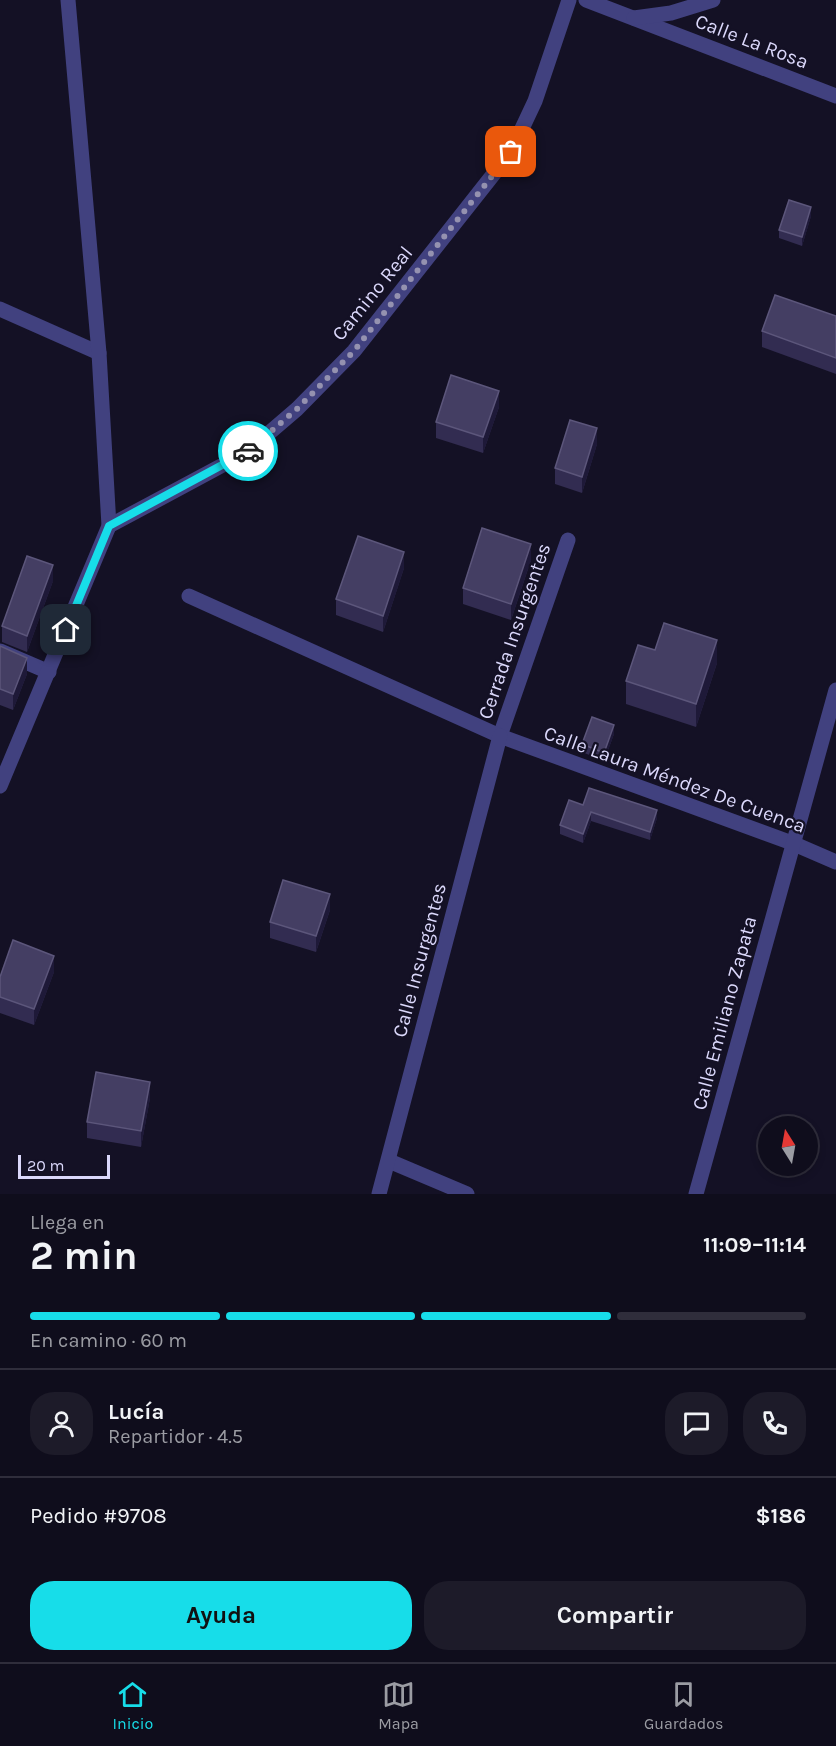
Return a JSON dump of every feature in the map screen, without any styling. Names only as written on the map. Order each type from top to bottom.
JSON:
[{"type":"street","points":[[0,786],[109,526],[99,352],[69,0]]},
{"type":"street","name":"Camino Real","points":[[109,526],[247,452],[297,409],[354,351],[511,152],[535,101],[569,0]]},
{"type":"street","name":"Calle La Rosa","points":[[586,0],[836,96]]},
{"type":"street","points":[[633,18],[671,13],[713,0]]},
{"type":"street","points":[[0,309],[99,352]]},
{"type":"street","name":"Cerrada Insurgentes","points":[[500,736],[568,540]]},
{"type":"street","name":"Calle Laura Méndez De Cuenca","points":[[189,596],[500,736],[792,843],[836,862]]},
{"type":"street","points":[[0,651],[49,672]]},
{"type":"street","name":"Calle Emiliano Zapata","points":[[696,1194],[836,690]]},
{"type":"street","name":"Calle Insurgentes","points":[[379,1194],[500,736]]},
{"type":"street","points":[[389,1161],[467,1194]]},
{"type":"building","points":[[789,200],[811,207],[802,237],[779,230]]},
{"type":"building","points":[[775,295],[836,316],[836,358],[762,331]]},
{"type":"building","points":[[451,375],[499,391],[483,437],[436,422]]},
{"type":"building","points":[[570,420],[597,428],[582,477],[555,468]]},
{"type":"building","points":[[482,528],[531,544],[511,604],[463,588]]},
{"type":"building","points":[[358,536],[404,552],[383,616],[336,599]]},
{"type":"building","points":[[27,556],[53,565],[27,636],[2,626]]},
{"type":"building","points":[[664,623],[717,640],[696,704],[626,681],[638,645],[655,650]]},
{"type":"building","points":[[0,646],[27,658],[13,694],[0,689]]},
{"type":"building","points":[[592,717],[614,725],[604,753],[582,744]]},
{"type":"building","points":[[589,788],[657,810],[650,832],[591,812],[583,834],[560,825],[569,800],[583,805]]},
{"type":"building","points":[[283,880],[330,894],[316,936],[270,922]]},
{"type":"building","points":[[13,940],[54,956],[34,1009],[0,997],[0,977]]},
{"type":"building","points":[[96,1072],[150,1082],[141,1131],[87,1122]]},
{"type":"way so far","points":[[248,451],[297,409],[354,351],[511,152]]},
{"type":"route","points":[[66,630],[109,526],[248,451]]}]
